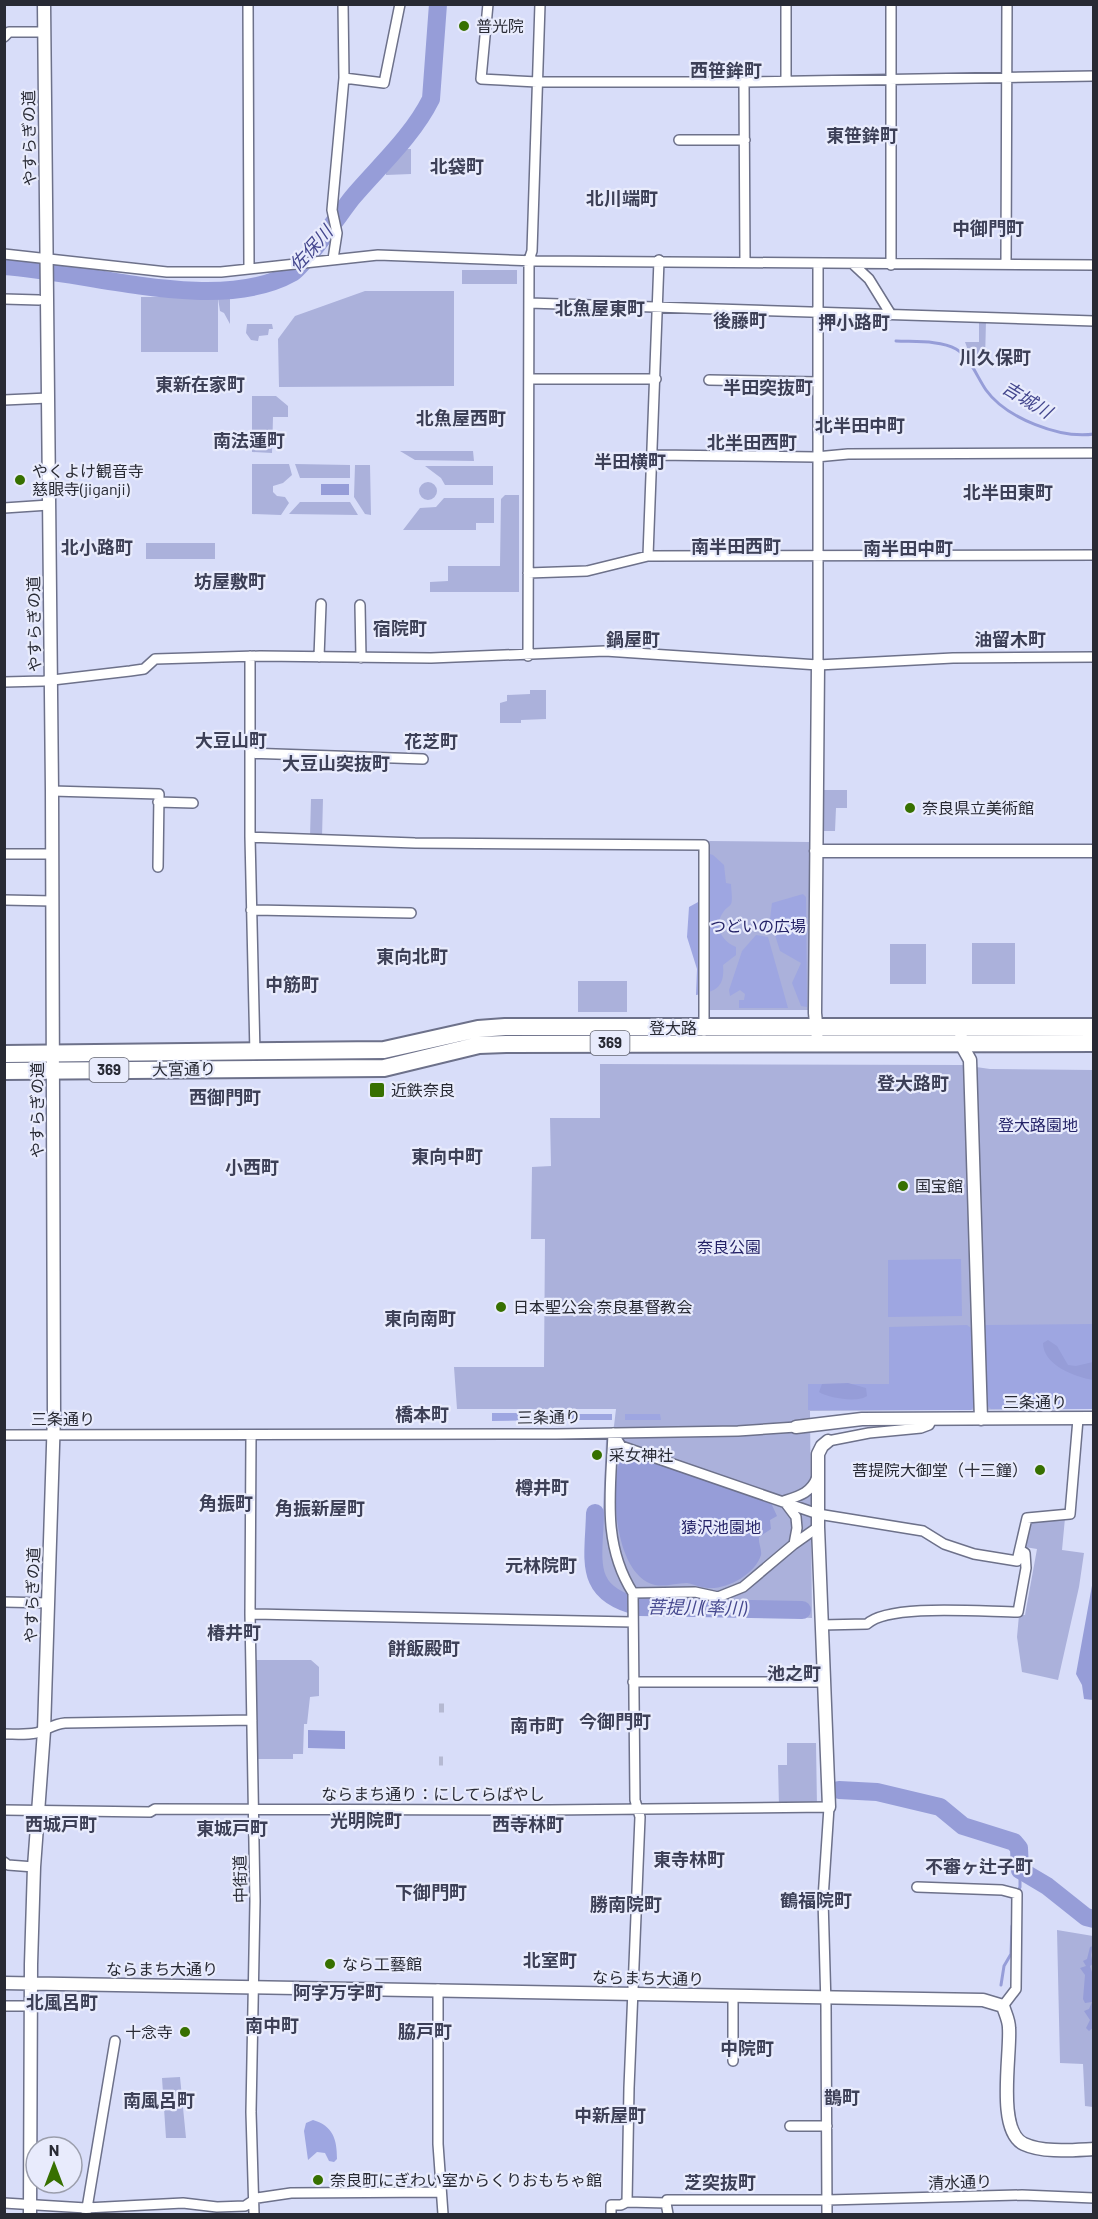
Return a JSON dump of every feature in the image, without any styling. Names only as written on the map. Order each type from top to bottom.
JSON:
[{"type":"highway","name":"登大路","points":[[255,1061],[384,1050],[478,1029],[506,1035],[961,1035],[1094,1027]]},
{"type":"highway","name":"登大路","points":[[961,1035],[1094,1043]]},
{"type":"highway","name":"大宮通り","points":[[4,1054],[54,1053],[255,1061]]},
{"type":"highway","name":"大宮通り","points":[[4,1071],[53,1071],[255,1061]]},
{"type":"street","name":"やすらぎの道","points":[[30,2210],[30,1983],[37,1810],[44,1731],[54,1436],[54,1053],[44,4]]},
{"type":"street","points":[[248,4],[249,268]]},
{"type":"street","points":[[333,260],[337,233],[332,210],[344,78],[343,4]]},
{"type":"street","points":[[344,78],[384,82],[400,4]]},
{"type":"street","points":[[488,4],[481,79],[537,82],[744,82],[1094,76]]},
{"type":"street","points":[[528,656],[529,303],[540,4]]},
{"type":"street","points":[[786,4],[786,81]]},
{"type":"street","points":[[891,4],[891,265]]},
{"type":"street","points":[[1006,4],[1006,264]]},
{"type":"street","points":[[4,37],[9,32],[44,32]]},
{"type":"street","points":[[744,82],[745,262]]},
{"type":"street","points":[[678,140],[745,140]]},
{"type":"street","points":[[4,254],[47,262],[167,272],[221,272],[378,255],[530,260],[659,260],[854,265],[1094,265]]},
{"type":"street","points":[[648,556],[659,260]]},
{"type":"street","points":[[817,1035],[815,1013],[818,263]]},
{"type":"street","points":[[854,265],[869,279],[890,313]]},
{"type":"street","points":[[4,299],[39,300]]},
{"type":"street","points":[[529,303],[659,305],[1094,321]]},
{"type":"street","points":[[529,379],[656,379]]},
{"type":"street","points":[[709,380],[818,382]]},
{"type":"street","points":[[4,400],[48,398]]},
{"type":"street","points":[[653,455],[816,457],[848,454],[1094,453]]},
{"type":"street","points":[[4,508],[49,505]]},
{"type":"street","points":[[528,573],[587,571],[648,556],[1094,555]]},
{"type":"street","points":[[319,657],[321,604]]},
{"type":"street","points":[[360,605],[361,658]]},
{"type":"street","points":[[4,682],[144,669],[154,659],[250,656],[361,658],[528,656],[605,651],[818,665],[953,658],[1094,657]]},
{"type":"street","points":[[250,656],[250,837],[255,1061]]},
{"type":"street","points":[[250,753],[423,759]]},
{"type":"street","points":[[52,791],[159,794],[158,867]]},
{"type":"street","points":[[158,802],[193,803]]},
{"type":"street","points":[[250,837],[415,843],[704,845],[701,1035]]},
{"type":"street","points":[[816,851],[1094,851]]},
{"type":"street","points":[[4,854],[52,854]]},
{"type":"street","points":[[4,900],[52,901]]},
{"type":"street","points":[[251,910],[411,914]]},
{"type":"street","points":[[961,1035],[970,1060],[981,1419]]},
{"type":"street","name":"三条通り","points":[[4,1435],[613,1433],[738,1431],[862,1419],[1094,1418]]},
{"type":"street","points":[[827,2214],[823,1887],[829,1807],[821,1625],[818,1454],[828,1441],[869,1433],[921,1428],[929,1425],[932,1419]]},
{"type":"street","points":[[613,1433],[621,1446],[783,1501],[818,1521],[923,1531],[944,1544],[985,1556],[1017,1561],[1027,1518],[1070,1514],[1078,1419]]},
{"type":"street","points":[[611,2214],[611,2205],[621,2205],[627,2202],[640,1817],[635,1800],[633,1594],[620,1571],[612,1541],[609,1510],[613,1433]]},
{"type":"street","name":"中街道","points":[[251,1435],[250,1614],[255,1986],[251,2112],[254,2214]]},
{"type":"street","points":[[783,1501],[805,1494],[814,1486],[818,1474]]},
{"type":"street","points":[[783,1501],[795,1517],[797,1528],[794,1544]]},
{"type":"street","points":[[633,1594],[695,1592],[718,1597],[734,1592],[794,1544],[818,1521]]},
{"type":"street","points":[[821,1625],[867,1624],[875,1617],[901,1612],[1018,1612],[1026,1568],[1025,1553],[1020,1550]]},
{"type":"street","points":[[4,1602],[49,1603]]},
{"type":"street","points":[[250,1614],[434,1616],[441,1619],[632,1622]]},
{"type":"street","points":[[633,1682],[824,1682]]},
{"type":"street","points":[[4,1734],[32,1734],[44,1731],[53,1724],[64,1723],[252,1720]]},
{"type":"street","name":"ならまち通り：にしてらばやし","points":[[4,1810],[150,1812],[155,1809],[829,1807]]},
{"type":"street","points":[[4,1862],[8,1865],[34,1867]]},
{"type":"street","points":[[917,1887],[1002,1890],[1017,1894],[1016,1989],[1003,2006],[1010,2026],[1008,2117],[1013,2134],[1023,2143],[1039,2147],[1094,2149]]},
{"type":"street","name":"ならまち大通り","points":[[4,1983],[56,1986],[255,1986],[826,1996],[983,2000],[1003,2006]]},
{"type":"street","points":[[438,1989],[443,2214]]},
{"type":"street","points":[[733,1996],[733,2061]]},
{"type":"street","points":[[4,2006],[30,2006]]},
{"type":"street","points":[[86,2211],[115,2041]]},
{"type":"street","points":[[790,2126],[826,2127]]},
{"type":"street","points":[[4,2203],[30,2210],[86,2211],[183,2204],[217,2207],[245,2206],[254,2200],[291,2193],[441,2192]]},
{"type":"street","name":"清水通り","points":[[627,2202],[666,2203],[668,2200],[694,2199],[827,2200],[1022,2195],[1094,2198]]},
{"type":"street","points":[[666,2203],[668,2214]]},
{"type":"green space","points":[[400,149],[411,149],[411,174],[386,175],[386,167]]},
{"type":"green space","points":[[462,270],[517,270],[517,284],[462,284]]},
{"type":"green space","points":[[365,291],[454,291],[454,386],[279,387],[278,339],[295,316]]},
{"type":"green space","points":[[141,297],[230,297],[230,324],[224,313],[220,311],[218,298],[218,352],[141,352]]},
{"type":"green space","points":[[979,320],[986,320],[985,361],[972,361],[965,342],[979,342]]},
{"type":"green space","points":[[247,324],[272,324],[273,329],[269,329],[268,335],[259,336],[258,341],[251,340],[246,333]]},
{"type":"green space","points":[[252,396],[276,396],[288,406],[288,417],[273,417],[272,453],[252,452]]},
{"type":"green space","points":[[400,451],[473,451],[474,461],[415,460]]},
{"type":"green space","points":[[252,464],[289,464],[292,475],[283,483],[273,486],[273,492],[277,496],[285,497],[289,503],[281,515],[252,514]]},
{"type":"green space","points":[[295,464],[350,465],[350,478],[300,478]]},
{"type":"green space","points":[[355,465],[370,465],[371,515],[365,514],[354,497]]},
{"type":"green space","points":[[425,466],[493,466],[493,485],[445,485],[441,478]]},
{"type":"green space","points":[[428,482],[434,485],[437,491],[434,497],[428,500],[422,497],[419,491],[422,485]]},
{"type":"green space","points":[[505,495],[519,495],[519,592],[430,592],[430,582],[448,581],[448,566],[500,566],[501,499]]},
{"type":"green space","points":[[444,498],[494,498],[494,523],[476,523],[476,530],[403,530],[420,508],[436,507]]},
{"type":"green space","points":[[300,502],[350,502],[358,515],[289,514]]},
{"type":"green space","points":[[146,543],[215,543],[215,559],[146,559]]},
{"type":"green space","points":[[530,690],[546,690],[546,719],[521,720],[521,723],[500,723],[500,703],[507,701],[507,695],[530,694]]},
{"type":"green space","points":[[823,790],[847,790],[847,808],[836,808],[835,831],[822,831]]},
{"type":"green space","points":[[311,799],[323,799],[322,837],[310,837]]},
{"type":"green space","name":"つどいの広場","points":[[708,841],[809,842],[809,1010],[709,1010]]},
{"type":"green space","points":[[972,943],[1015,943],[1015,984],[972,984]]},
{"type":"green space","points":[[890,944],[926,944],[926,984],[890,984]]},
{"type":"green space","points":[[578,981],[627,981],[627,1012],[578,1012]]},
{"type":"green space","name":"奈良公園","points":[[600,1064],[962,1065],[990,1069],[1093,1070],[1093,1409],[810,1411],[812,1618],[636,1610],[617,1601],[596,1581],[591,1558],[593,1508],[603,1509],[606,1440],[614,1426],[616,1409],[457,1409],[454,1367],[544,1367],[545,1239],[531,1239],[532,1167],[551,1166],[550,1118],[600,1118]]},
{"type":"green space","points":[[1065,1518],[1062,1550],[1084,1553],[1079,1587],[1058,1680],[1022,1672],[1017,1637],[1019,1615],[1025,1615],[1037,1549],[1025,1547],[1028,1526],[1032,1521]]},
{"type":"green space","points":[[255,1660],[311,1660],[319,1667],[319,1696],[310,1697],[307,1724],[304,1724],[303,1754],[293,1754],[293,1759],[257,1759]]},
{"type":"green space","points":[[787,1743],[816,1743],[817,1807],[779,1807],[778,1765],[787,1765]]},
{"type":"green space","points":[[1057,1930],[1093,1936],[1093,2107],[1085,2106],[1083,2064],[1060,2063]]},
{"type":"green space","points":[[180,2077],[186,2138],[166,2138],[162,2078]]},
{"type":"shaded area","points":[[321,484],[349,484],[349,495],[321,495]]},
{"type":"shaded area","points":[[700,851],[713,855],[724,865],[726,883],[731,884],[731,904],[721,916],[719,927],[726,941],[736,947],[736,955],[723,965],[722,979],[718,987],[696,995],[697,969],[687,937],[689,907],[700,901]]},
{"type":"shaded area","points":[[803,894],[806,897],[807,1007],[801,1006],[792,983],[801,963],[780,951],[770,919],[772,903]]},
{"type":"shaded area","points":[[756,935],[768,937],[788,1008],[739,1008],[739,1000],[744,1000],[745,994],[740,990],[730,996],[729,990],[742,951]]},
{"type":"shaded area","points":[[961,1259],[962,1316],[888,1317],[888,1260]]},
{"type":"shaded area","points":[[1093,1324],[1093,1409],[991,1409],[987,1405],[983,1328],[986,1325]]},
{"type":"shaded area","points":[[967,1325],[971,1328],[974,1406],[971,1410],[808,1410],[808,1384],[889,1384],[889,1327]]},
{"type":"shaded area","points":[[1048,1340],[1057,1346],[1068,1365],[1076,1366],[1093,1362],[1093,1380],[1069,1373],[1054,1364],[1044,1351],[1043,1343]]},
{"type":"shaded area","points":[[848,1383],[866,1388],[867,1396],[843,1399],[819,1392],[822,1384]]},
{"type":"shaded area","points":[[492,1413],[547,1413],[548,1420],[492,1421]]},
{"type":"shaded area","points":[[559,1414],[612,1414],[612,1420],[558,1420]]},
{"type":"shaded area","points":[[625,1414],[660,1414],[661,1420],[625,1420]]},
{"type":"shaded area","points":[[630,1453],[771,1503],[777,1516],[770,1520],[771,1529],[759,1537],[761,1555],[753,1568],[740,1579],[716,1588],[687,1583],[655,1585],[643,1580],[627,1558],[616,1514],[618,1468],[622,1459]]},
{"type":"shaded area","points":[[1093,1580],[1094,1700],[1084,1699],[1082,1685],[1076,1674]]},
{"type":"shaded area","points":[[308,1730],[345,1731],[345,1749],[308,1748]]},
{"type":"shaded area","points":[[1093,1946],[1091,1955],[1093,1964],[1090,1966],[1093,1975],[1094,2027],[1089,2031],[1086,2028],[1090,2020],[1084,2011],[1089,2009],[1092,2002],[1085,2003],[1083,1999],[1085,1975],[1080,1968],[1086,1966],[1083,1961],[1087,1959],[1090,1947]]},
{"type":"shaded area","points":[[313,2120],[325,2126],[335,2139],[337,2159],[334,2162],[329,2161],[325,2153],[317,2152],[308,2160],[304,2131],[306,2123]]},
{"type":"waterway","name":"佐保川","points":[[4,266],[190,291],[227,290],[262,285],[292,273],[312,251],[352,198],[405,139],[431,99],[438,4]]},
{"type":"waterway","name":"吉城川","points":[[896,341],[950,346],[969,362],[995,400],[1020,418],[1050,430],[1080,435],[1094,434]]},
{"type":"waterway","name":"菩提川(率川)","points":[[595,1513],[593,1546],[595,1573],[600,1584],[608,1593],[621,1601],[640,1607],[802,1610]]},
{"type":"waterway","name":"菩提川(率川)","points":[[839,1790],[877,1792],[940,1807],[963,1826],[1014,1842],[1019,1848],[1020,1870],[1047,1886],[1086,1917],[1094,1919]]},
{"type":"waterway","points":[[1017,1893],[1020,1887],[1020,1870]]},
{"type":"waterway","points":[[1001,1985],[1004,1966],[1011,1954],[1012,1926]]},
{"type":"tunnel","points":[[439,1708],[444,1708]]},
{"type":"place","name":"普光院","points":[[464,26]]},
{"type":"place","name":"やくよけ観音寺 慈眼寺(jiganji)","points":[[20,480]]},
{"type":"place","name":"奈良県立美術館","points":[[910,808]]},
{"type":"place","name":"近鉄奈良","points":[[377,1090]]},
{"type":"place","name":"国宝館","points":[[903,1186]]},
{"type":"place","name":"日本聖公会 奈良基督教会","points":[[501,1307]]},
{"type":"place","name":"采女神社","points":[[597,1455]]},
{"type":"place","name":"菩提院大御堂（十三鐘）","points":[[1040,1470]]},
{"type":"place","name":"なら工藝館","points":[[330,1964]]},
{"type":"place","name":"十念寺","points":[[185,2032]]},
{"type":"place","name":"奈良町にぎわい室からくりおもちゃ館","points":[[318,2180]]},
{"type":"district","name":"西笹鉾町","points":[[726,71]]},
{"type":"district","name":"東笹鉾町","points":[[862,136]]},
{"type":"district","name":"北袋町","points":[[457,167]]},
{"type":"district","name":"北川端町","points":[[622,199]]},
{"type":"district","name":"中御門町","points":[[988,229]]},
{"type":"district","name":"北魚屋東町","points":[[600,309]]},
{"type":"district","name":"後藤町","points":[[740,321]]},
{"type":"district","name":"押小路町","points":[[854,323]]},
{"type":"district","name":"川久保町","points":[[995,358]]},
{"type":"district","name":"東新在家町","points":[[200,385]]},
{"type":"district","name":"半田突抜町","points":[[768,388]]},
{"type":"district","name":"北魚屋西町","points":[[461,419]]},
{"type":"district","name":"北半田中町","points":[[860,426]]},
{"type":"district","name":"南法蓮町","points":[[249,441]]},
{"type":"district","name":"北半田西町","points":[[752,443]]},
{"type":"district","name":"半田横町","points":[[630,462]]},
{"type":"district","name":"北半田東町","points":[[1008,493]]},
{"type":"district","name":"南半田西町","points":[[736,547]]},
{"type":"district","name":"北小路町","points":[[97,548]]},
{"type":"district","name":"南半田中町","points":[[908,549]]},
{"type":"district","name":"坊屋敷町","points":[[230,582]]},
{"type":"district","name":"宿院町","points":[[400,629]]},
{"type":"district","name":"鍋屋町","points":[[633,640]]},
{"type":"district","name":"油留木町","points":[[1010,640]]},
{"type":"district","name":"大豆山町","points":[[231,741]]},
{"type":"district","name":"花芝町","points":[[431,742]]},
{"type":"district","name":"大豆山突抜町","points":[[336,764]]},
{"type":"district","name":"東向北町","points":[[412,957]]},
{"type":"district","name":"中筋町","points":[[292,985]]},
{"type":"district","name":"登大路町","points":[[913,1084]]},
{"type":"district","name":"西御門町","points":[[225,1098]]},
{"type":"district","name":"東向中町","points":[[447,1157]]},
{"type":"district","name":"小西町","points":[[252,1168]]},
{"type":"district","name":"東向南町","points":[[420,1319]]},
{"type":"district","name":"橋本町","points":[[422,1415]]},
{"type":"district","name":"樽井町","points":[[542,1488]]},
{"type":"district","name":"角振町","points":[[226,1504]]},
{"type":"district","name":"角振新屋町","points":[[320,1509]]},
{"type":"district","name":"元林院町","points":[[541,1566]]},
{"type":"district","name":"椿井町","points":[[234,1633]]},
{"type":"district","name":"餅飯殿町","points":[[424,1649]]},
{"type":"district","name":"池之町","points":[[794,1674]]},
{"type":"district","name":"今御門町","points":[[615,1722]]},
{"type":"district","name":"南市町","points":[[537,1726]]},
{"type":"district","name":"光明院町","points":[[366,1821]]},
{"type":"district","name":"西城戸町","points":[[61,1825]]},
{"type":"district","name":"西寺林町","points":[[528,1825]]},
{"type":"district","name":"東城戸町","points":[[232,1829]]},
{"type":"district","name":"東寺林町","points":[[689,1860]]},
{"type":"district","name":"不審ヶ辻子町","points":[[979,1867]]},
{"type":"district","name":"下御門町","points":[[431,1893]]},
{"type":"district","name":"鶴福院町","points":[[816,1901]]},
{"type":"district","name":"勝南院町","points":[[626,1905]]},
{"type":"district","name":"北室町","points":[[550,1961]]},
{"type":"district","name":"阿字万字町","points":[[338,1993]]},
{"type":"district","name":"北風呂町","points":[[62,2003]]},
{"type":"district","name":"南中町","points":[[272,2026]]},
{"type":"district","name":"脇戸町","points":[[425,2032]]},
{"type":"district","name":"中院町","points":[[747,2049]]},
{"type":"district","name":"鵲町","points":[[842,2098]]},
{"type":"district","name":"南風呂町","points":[[159,2101]]},
{"type":"district","name":"中新屋町","points":[[610,2116]]},
{"type":"district","name":"芝突抜町","points":[[720,2183]]},
{"type":"park label","name":"登大路園地","points":[[1038,1125]]},
{"type":"park label","name":"猿沢池園地","points":[[721,1527]]}]
